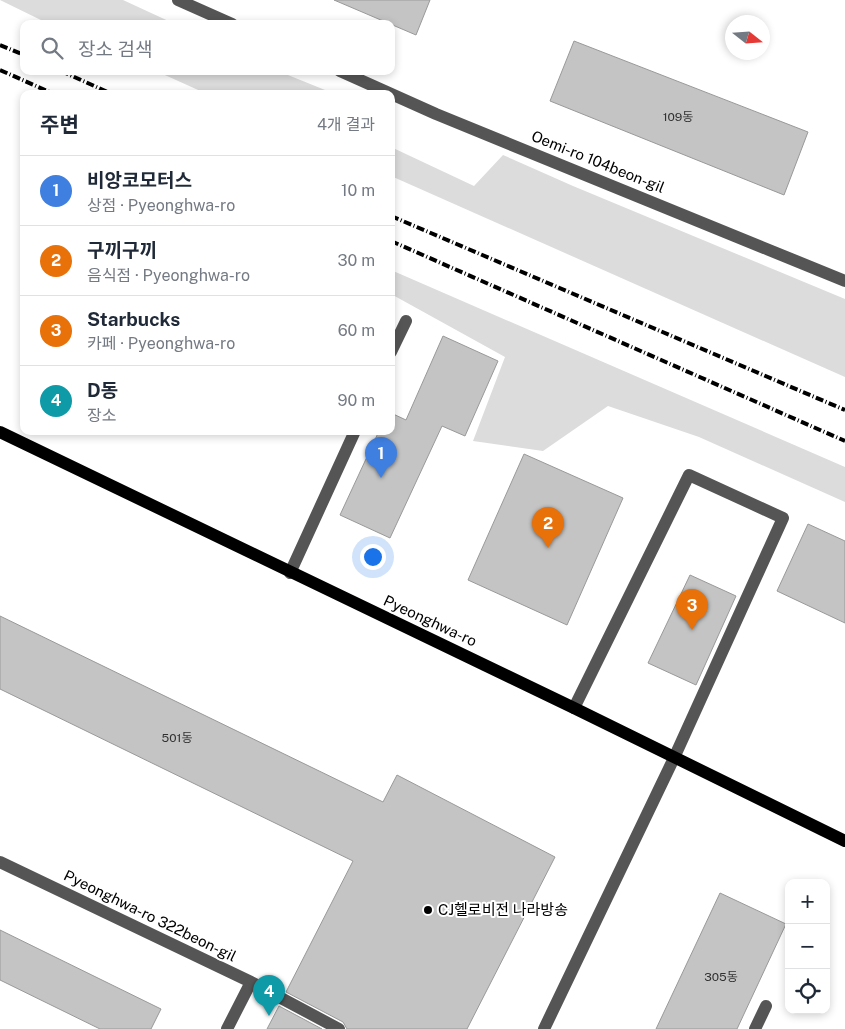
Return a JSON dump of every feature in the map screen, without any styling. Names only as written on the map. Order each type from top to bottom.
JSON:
[{"type":"main road","name":"Pyeonghwa-ro","points":[[0,432],[574,708],[845,841]]},
{"type":"street","points":[[178,0],[223,20]]},
{"type":"street","name":"Oemi-ro 104beon-gil","points":[[349,75],[382,90]]},
{"type":"street","name":"Oemi-ro 104beon-gil","points":[[395,96],[845,281]]},
{"type":"street","points":[[395,343],[406,320]]},
{"type":"street","points":[[290,573],[353,435]]},
{"type":"street","points":[[544,1029],[674,758],[783,518],[689,475],[574,708]]},
{"type":"street","name":"Pyeonghwa-ro 322beon-gil","points":[[0,862],[251,982],[339,1029]]},
{"type":"street","points":[[226,1029],[251,982]]},
{"type":"street","points":[[755,1029],[766,1006]]},
{"type":"shaded area","points":[[0,0],[123,0],[166,20],[41,20]]},
{"type":"shaded area","points":[[165,75],[288,75],[325,90],[198,90]]},
{"type":"shaded area","points":[[395,149],[474,186],[503,155],[845,299],[845,377],[395,178]]},
{"type":"shaded area","points":[[395,272],[845,467],[845,502],[699,437],[608,406],[543,451],[473,441],[505,357],[395,296]]},
{"type":"building","points":[[334,0],[430,0],[416,35],[395,26],[395,20],[381,20]]},
{"type":"building","points":[[574,41],[808,132],[784,195],[550,101]]},
{"type":"building","points":[[443,336],[498,361],[465,436],[442,426],[390,538],[340,515],[377,435],[395,435],[395,415],[406,420]]},
{"type":"building","points":[[524,454],[623,498],[567,625],[468,580]]},
{"type":"building","points":[[808,524],[845,541],[845,623],[777,591]]},
{"type":"building","points":[[690,575],[736,596],[696,685],[648,663]]},
{"type":"building","points":[[0,616],[383,802],[397,775],[555,857],[467,1029],[347,1029],[343,1022],[286,992],[353,861],[0,689]]},
{"type":"building","points":[[720,893],[785,924],[737,1029],[656,1029]]},
{"type":"building","points":[[0,930],[161,1009],[151,1029],[100,1029],[0,980]]},
{"type":"building","points":[[279,1006],[322,1029],[267,1029]]},
{"type":"railway","points":[[0,45],[20,53]]},
{"type":"railway","points":[[0,70],[45,90]]},
{"type":"railway","points":[[70,75],[103,90]]},
{"type":"railway","points":[[395,218],[845,410]]},
{"type":"railway","points":[[395,243],[845,441]]},
{"type":"place","name":"비앙코모터스","points":[[381,478]]},
{"type":"place","name":"구끼구끼","points":[[548,548]]},
{"type":"place","name":"Starbucks","points":[[692,630]]},
{"type":"place","name":"CJ헬로비전 나라방송","points":[[428,910]]},
{"type":"place","name":"D동","points":[[269,1016]]}]
